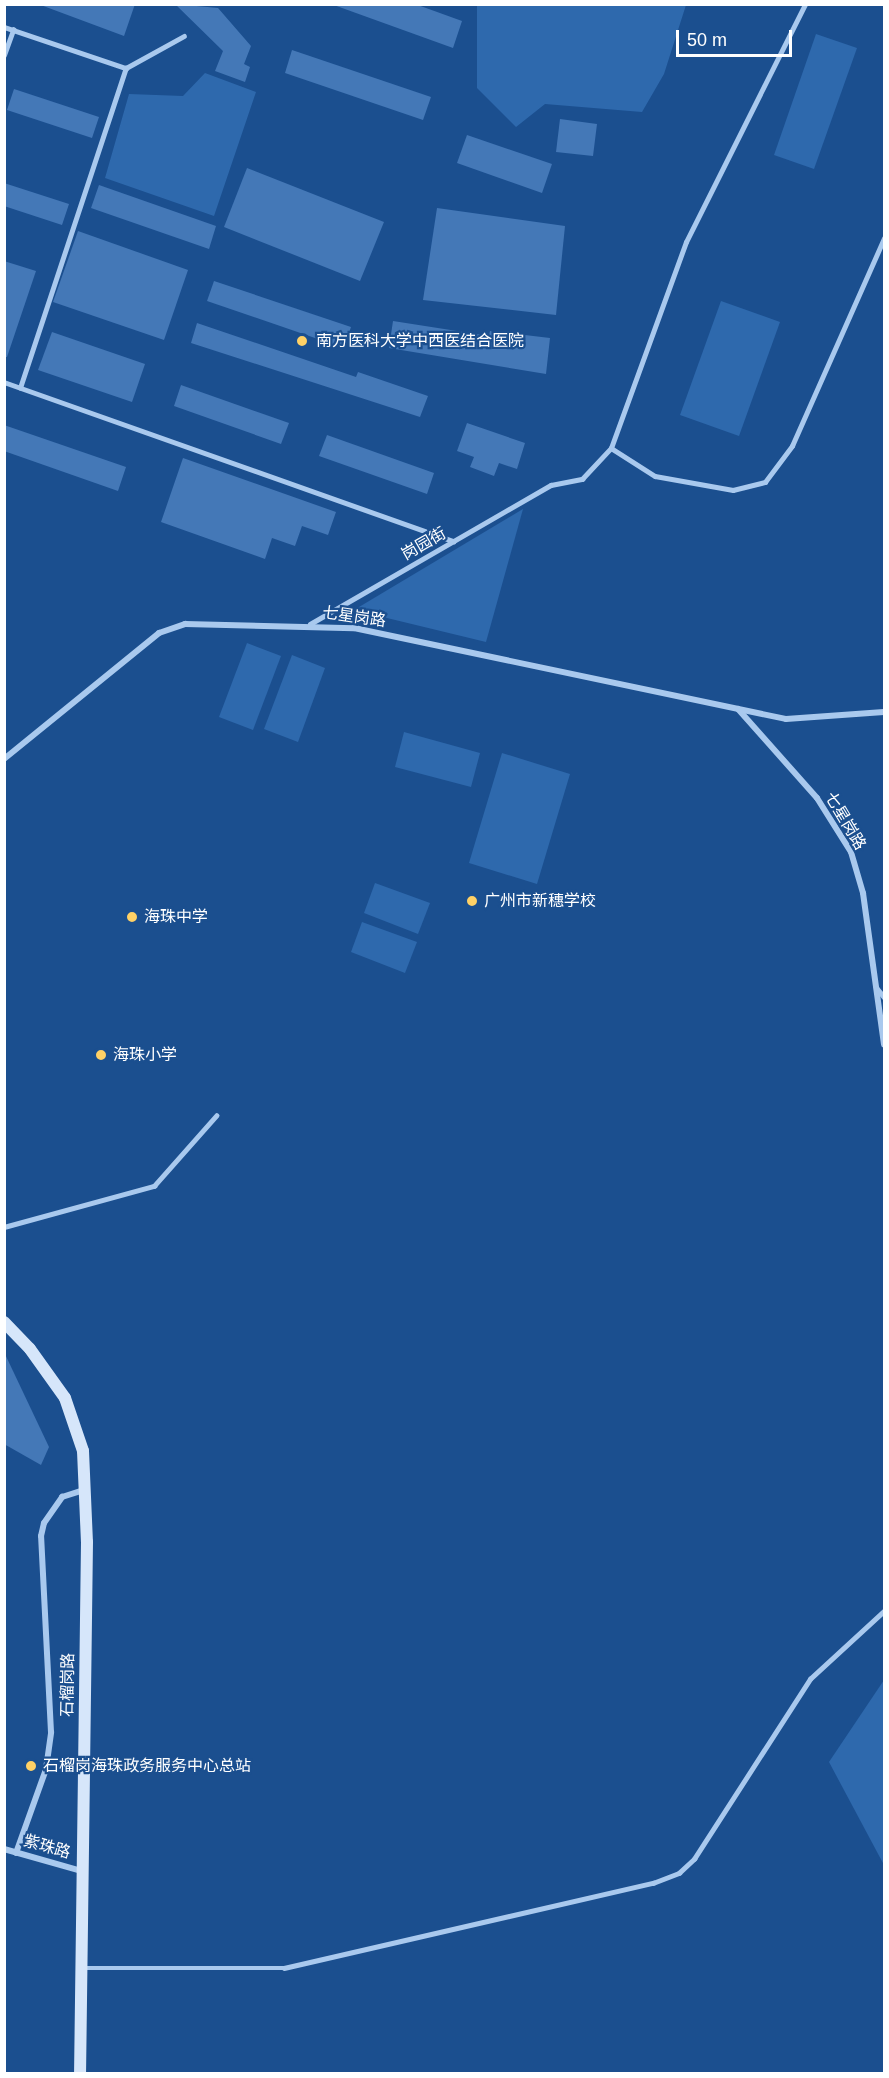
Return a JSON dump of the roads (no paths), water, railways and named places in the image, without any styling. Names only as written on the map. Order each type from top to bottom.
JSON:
[{"type":"main road","name":"石榴岗路","points":[[4,1322],[30,1349],[65,1398],[77,1427],[86,1489],[80,2073]]},
{"type":"street","name":"七星岗路","points":[[4,759],[159,633],[185,624],[310,624],[354,628],[786,719],[885,712]]},
{"type":"street","name":"七星岗路","points":[[738,708],[817,798],[851,852],[863,893],[885,1045]]},
{"type":"street","points":[[16,1853],[46,1769],[50,1740],[41,1536],[44,1523],[62,1497],[86,1489]]},
{"type":"street","name":"紫珠路","points":[[4,1849],[82,1871]]},
{"type":"lane","points":[[805,4],[686,242],[611,448],[655,476],[733,490],[765,482],[792,446],[885,238]]},
{"type":"lane","points":[[4,27],[126,68]]},
{"type":"lane","points":[[4,55],[13,30]]},
{"type":"lane","points":[[20,388],[126,68],[184,36]]},
{"type":"lane","points":[[4,382],[454,541]]},
{"type":"lane","name":"岗园街","points":[[310,624],[551,485],[582,479],[611,448]]},
{"type":"lane","points":[[876,987],[885,997]]},
{"type":"lane","points":[[4,1227],[154,1186],[216,1116]]},
{"type":"lane","points":[[80,1968],[284,1968],[653,1883],[679,1873],[694,1859],[810,1679],[885,1611]]},
{"type":"place","name":"南方医科大学中西医结合医院","points":[[302,341]]},
{"type":"place","name":"广州市新穗学校","points":[[472,901]]},
{"type":"place","name":"海珠中学","points":[[132,917]]},
{"type":"place","name":"海珠小学","points":[[101,1055]]},
{"type":"place","name":"石榴岗海珠政务服务中心总站","points":[[31,1766]]}]
